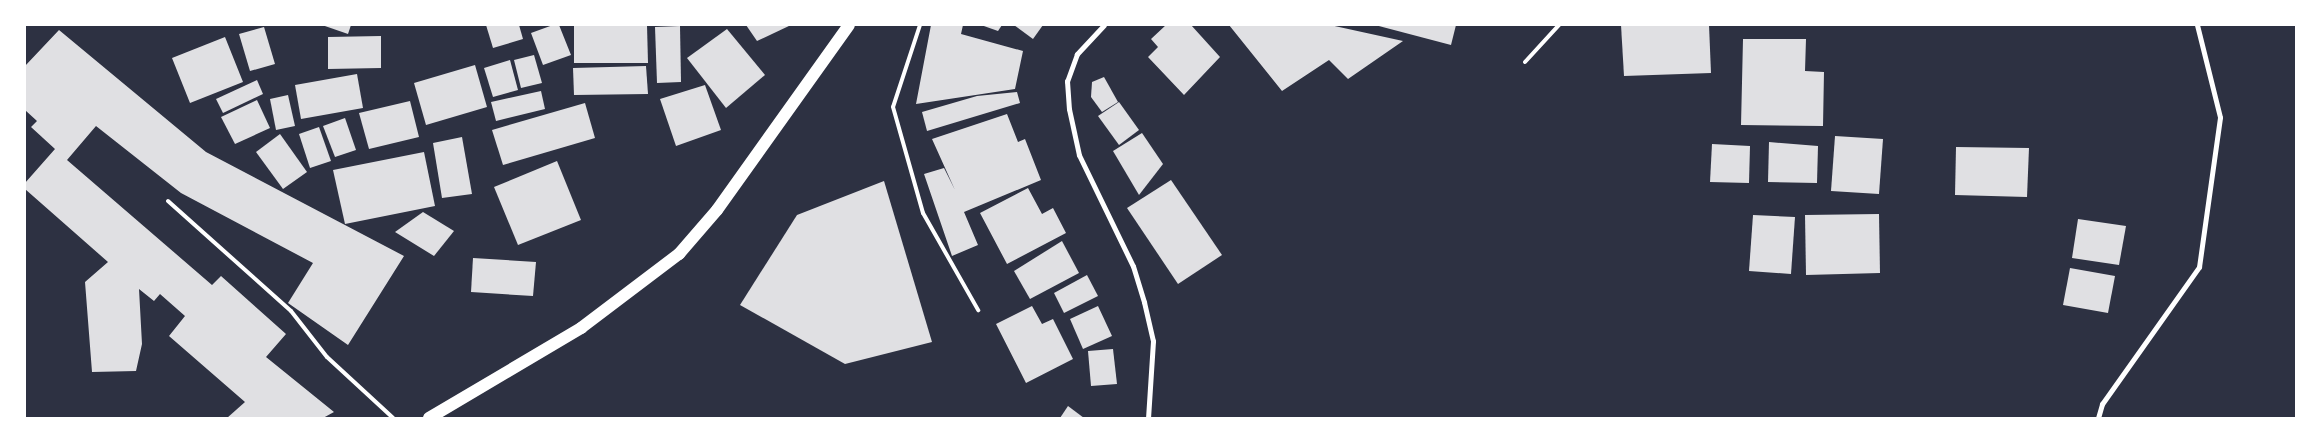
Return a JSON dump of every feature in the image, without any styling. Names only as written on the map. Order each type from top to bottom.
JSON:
[{"type":"main road","points":[[429,418],[581,328],[679,254],[717,210],[849,25]]},
{"type":"street","points":[[1104,25],[1077,54],[1067,81],[1070,109],[1079,155],[1133,266],[1144,302],[1153,341],[1148,418]]},
{"type":"street","points":[[2098,418],[2102,404],[2199,267],[2220,117],[2197,25]]},
{"type":"lane","points":[[920,25],[893,107],[923,214],[978,310]]},
{"type":"lane","points":[[1525,62],[1559,25]]},
{"type":"lane","points":[[168,201],[290,311],[327,357],[393,418]]},
{"type":"building","points":[[322,25],[351,25],[348,34]]},
{"type":"building","points":[[486,25],[519,25],[523,39],[493,48]]},
{"type":"building","points":[[553,25],[559,25],[571,55],[543,65],[531,33]]},
{"type":"building","points":[[574,25],[647,25],[648,63],[574,63]]},
{"type":"building","points":[[746,25],[791,25],[757,41]]},
{"type":"building","points":[[931,25],[963,25],[961,34],[1023,51],[1015,89],[916,104]]},
{"type":"building","points":[[981,25],[1002,25],[998,31]]},
{"type":"building","points":[[1014,25],[1043,25],[1033,39]]},
{"type":"building","points":[[1166,25],[1191,25],[1220,57],[1184,95],[1148,57],[1158,47],[1151,39]]},
{"type":"building","points":[[1229,25],[1330,25],[1403,41],[1348,79],[1329,60],[1282,91]]},
{"type":"building","points":[[1375,25],[1456,25],[1451,45]]},
{"type":"building","points":[[1621,25],[1709,25],[1711,73],[1624,76]]},
{"type":"building","points":[[680,26],[681,82],[657,83],[655,27]]},
{"type":"building","points":[[264,27],[275,64],[250,71],[239,34]]},
{"type":"building","points":[[727,29],[765,75],[726,108],[687,58]]},
{"type":"building","points":[[59,30],[206,152],[404,256],[348,345],[288,303],[313,263],[181,193],[96,126],[67,160],[212,285],[221,276],[286,334],[266,357],[334,412],[323,418],[227,418],[245,402],[169,336],[185,316],[160,294],[154,301],[139,289],[142,344],[136,371],[92,372],[85,282],[108,262],[25,189],[25,183],[55,149],[31,127],[37,121],[25,110],[25,66]]},
{"type":"building","points":[[381,36],[381,68],[328,69],[328,37]]},
{"type":"building","points":[[225,37],[243,82],[190,103],[172,58]]},
{"type":"building","points":[[1743,39],[1806,39],[1805,71],[1824,72],[1823,126],[1741,125]]},
{"type":"building","points":[[534,55],[542,83],[521,88],[514,60]]},
{"type":"building","points":[[510,60],[518,90],[493,97],[484,68]]},
{"type":"building","points":[[475,65],[487,107],[426,125],[414,83]]},
{"type":"building","points":[[646,66],[648,94],[574,95],[573,68]]},
{"type":"building","points":[[357,74],[363,108],[301,119],[295,85]]},
{"type":"building","points":[[1104,77],[1118,102],[1102,112],[1091,97],[1092,82]]},
{"type":"building","points":[[257,80],[263,94],[223,113],[216,99]]},
{"type":"building","points":[[705,85],[721,130],[676,146],[660,99]]},
{"type":"building","points":[[541,91],[545,109],[496,121],[491,102]]},
{"type":"building","points":[[1017,92],[1020,103],[927,131],[922,112],[977,96]]},
{"type":"building","points":[[288,95],[295,126],[276,130],[270,99]]},
{"type":"building","points":[[257,100],[270,128],[235,144],[221,117]]},
{"type":"building","points":[[410,101],[419,137],[369,149],[359,113]]},
{"type":"building","points":[[1119,102],[1139,130],[1119,145],[1098,116]]},
{"type":"building","points":[[585,103],[595,138],[503,165],[492,130]]},
{"type":"building","points":[[1007,114],[1018,142],[1025,139],[1041,180],[964,212],[978,245],[952,256],[924,174],[944,168],[955,190],[932,139]]},
{"type":"building","points":[[345,118],[356,150],[335,157],[323,126]]},
{"type":"building","points":[[319,127],[331,161],[310,168],[299,134]]},
{"type":"building","points":[[1142,133],[1163,164],[1139,195],[1113,151]]},
{"type":"building","points":[[280,134],[307,172],[283,189],[256,152]]},
{"type":"building","points":[[1835,136],[1883,139],[1879,194],[1831,191]]},
{"type":"building","points":[[462,137],[472,194],[442,198],[433,143]]},
{"type":"building","points":[[1769,142],[1818,146],[1817,183],[1768,182]]},
{"type":"building","points":[[1712,144],[1750,146],[1749,183],[1710,182]]},
{"type":"building","points":[[1956,147],[2029,148],[2027,197],[1955,195]]},
{"type":"building","points":[[424,152],[435,206],[345,224],[333,170]]},
{"type":"building","points":[[557,161],[581,220],[518,245],[494,187]]},
{"type":"building","points":[[1171,180],[1222,255],[1178,284],[1127,208]]},
{"type":"building","points":[[884,181],[932,342],[845,364],[740,305],[797,215]]},
{"type":"building","points":[[1028,188],[1042,214],[1053,208],[1066,233],[1007,264],[980,213]]},
{"type":"building","points":[[423,212],[454,231],[434,256],[395,232]]},
{"type":"building","points":[[1879,214],[1880,273],[1806,275],[1805,215]]},
{"type":"building","points":[[1753,215],[1795,217],[1791,274],[1749,271]]},
{"type":"building","points":[[2078,219],[2126,226],[2119,265],[2072,258]]},
{"type":"building","points":[[1062,241],[1079,273],[1030,299],[1014,271]]},
{"type":"building","points":[[473,258],[536,262],[533,296],[471,292]]},
{"type":"building","points":[[2070,268],[2115,276],[2108,313],[2063,305]]},
{"type":"building","points":[[1087,275],[1098,296],[1064,313],[1054,293]]},
{"type":"building","points":[[1032,306],[1042,324],[1053,319],[1073,359],[1026,383],[996,324]]},
{"type":"building","points":[[1098,306],[1112,336],[1083,349],[1070,319]]},
{"type":"building","points":[[1113,349],[1117,384],[1091,386],[1088,351]]},
{"type":"building","points":[[1068,406],[1084,418],[1060,418]]}]
